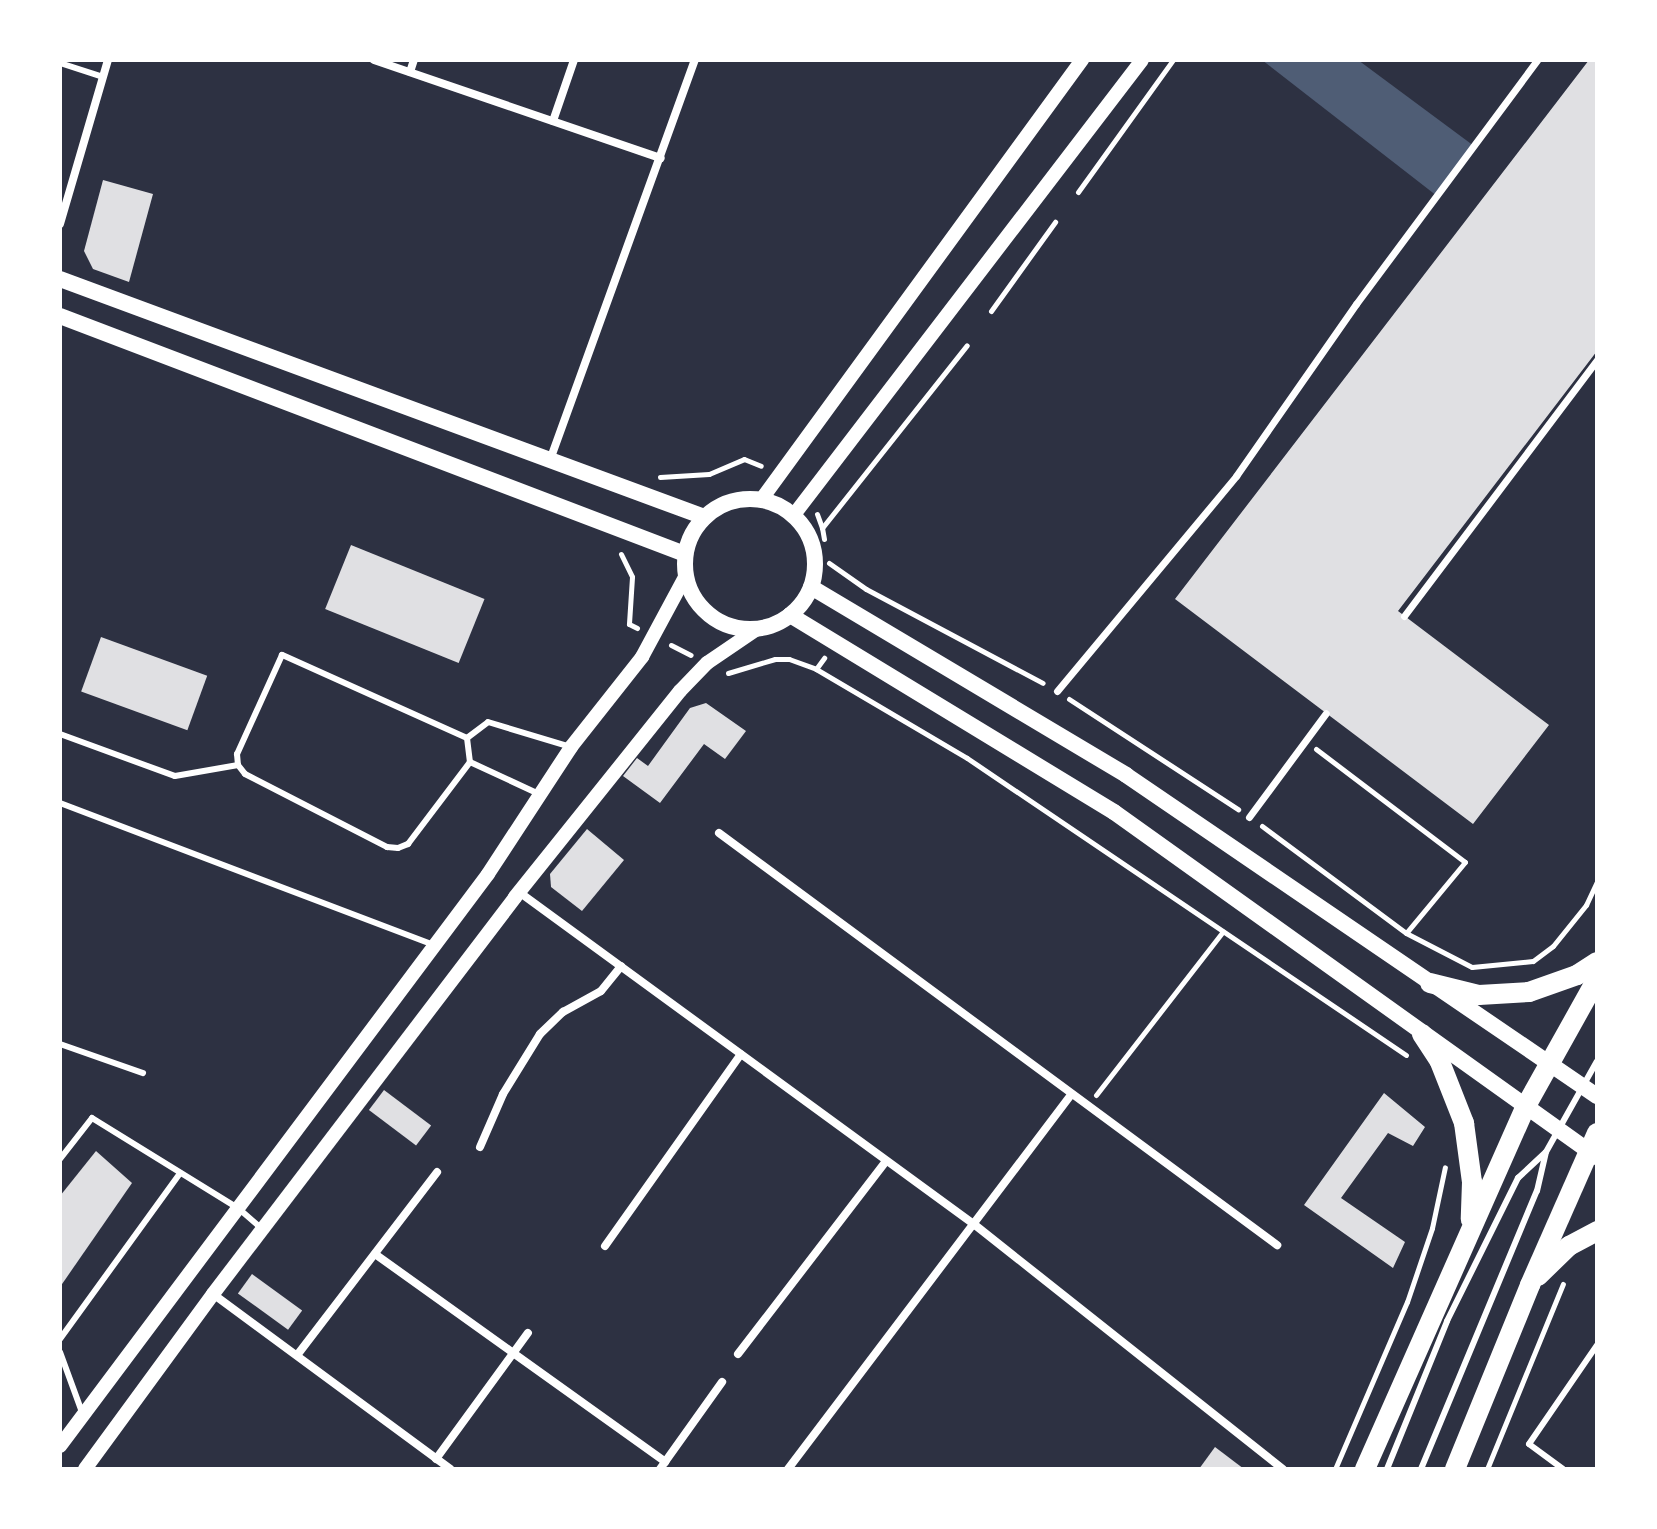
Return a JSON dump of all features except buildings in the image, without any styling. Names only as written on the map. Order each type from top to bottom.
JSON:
[{"type":"main road","points":[[60,279],[704,517]]},
{"type":"main road","points":[[60,316],[685,554]]},
{"type":"main road","points":[[761,500],[793,516],[809,537],[815,562],[811,587],[790,615],[757,629],[733,627],[712,616],[695,599],[685,577],[685,554],[691,534],[704,517],[731,501],[761,500]]},
{"type":"main road","points":[[811,587],[1126,775],[1597,1096]]},
{"type":"main road","points":[[790,615],[1114,812],[1422,1034],[1559,1128],[1594,1146],[1530,1285],[1455,1469]]},
{"type":"main road","points":[[1430,983],[1479,995],[1529,992],[1565,980],[1597,962]]},
{"type":"main road","points":[[1365,1469],[1527,1104],[1597,979]]},
{"type":"main road","points":[[1422,1034],[1440,1062],[1464,1123],[1472,1182],[1468,1241]]},
{"type":"main road","points":[[1530,1285],[1569,1246],[1597,1231]]},
{"type":"street","points":[[60,224],[108,60]]},
{"type":"street","points":[[374,60],[661,158]]},
{"type":"street","points":[[410,72],[414,60]]},
{"type":"street","points":[[553,121],[574,60]]},
{"type":"street","points":[[550,460],[695,60]]},
{"type":"street","points":[[761,500],[1082,60]]},
{"type":"street","points":[[793,516],[1142,60]]},
{"type":"street","points":[[1057,691],[1236,476],[1356,304],[1537,60]]},
{"type":"street","points":[[1404,616],[1597,360]]},
{"type":"street","points":[[60,1446],[434,945],[571,747],[642,657],[685,577]]},
{"type":"street","points":[[85,1469],[213,1294],[519,892],[707,663],[757,629]]},
{"type":"street","points":[[1249,817],[1326,713]]},
{"type":"street","points":[[719,833],[1277,1245]]},
{"type":"street","points":[[519,892],[975,1225],[1283,1469]]},
{"type":"street","points":[[480,1147],[503,1094],[540,1034],[563,1012],[601,991],[621,966]]},
{"type":"street","points":[[605,1246],[741,1054]]},
{"type":"street","points":[[788,1469],[1072,1094]]},
{"type":"street","points":[[738,1354],[886,1161]]},
{"type":"street","points":[[298,1354],[437,1172]]},
{"type":"street","points":[[375,1254],[663,1466],[722,1382]]},
{"type":"street","points":[[213,1294],[450,1469]]},
{"type":"street","points":[[436,1459],[528,1333]]},
{"type":"lane","points":[[60,63],[103,77]]},
{"type":"lane","points":[[282,655],[467,738],[470,762],[408,844],[398,848],[387,847],[245,774],[238,765],[237,754],[282,655]]},
{"type":"lane","points":[[467,738],[488,722],[571,747]]},
{"type":"lane","points":[[60,734],[175,776],[238,765]]},
{"type":"lane","points":[[470,762],[540,795]]},
{"type":"lane","points":[[60,803],[434,945]]},
{"type":"lane","points":[[60,1044],[143,1073]]},
{"type":"lane","points":[[1421,1469],[1537,1191],[1546,1152],[1597,1061]]},
{"type":"lane","points":[[60,1159],[92,1118],[238,1208],[262,1229]]},
{"type":"lane","points":[[1387,1469],[1447,1321],[1518,1178],[1546,1152]]},
{"type":"lane","points":[[60,1339],[180,1173]]},
{"type":"lane","points":[[1563,1469],[1529,1444],[1597,1345]]},
{"type":"lane","points":[[60,1352],[83,1415]]},
{"type":"path","points":[[1078,192],[1173,60]]},
{"type":"path","points":[[991,311],[1055,222]]},
{"type":"path","points":[[824,539],[822,528],[967,345]]},
{"type":"path","points":[[632,490],[638,471],[664,478],[693,476],[718,471],[744,459],[781,473]]},
{"type":"path","points":[[829,563],[866,589],[1057,691],[1249,817],[1406,933],[1472,967],[1533,961],[1553,946],[1586,905],[1597,881]]},
{"type":"path","points":[[853,611],[866,589]]},
{"type":"path","points":[[816,669],[835,642]]},
{"type":"path","points":[[707,663],[731,674],[775,659],[789,659],[816,669],[967,758],[1413,1062]]},
{"type":"path","points":[[1306,741],[1465,862],[1406,933]]},
{"type":"path","points":[[1088,1106],[1223,931]]},
{"type":"path","points":[[1335,1469],[1407,1302],[1432,1228],[1445,1158]]},
{"type":"path","points":[[1487,1469],[1564,1281]]},
{"type":"water","points":[[1262,60],[1358,60],[1474,146],[1437,196]]}]
